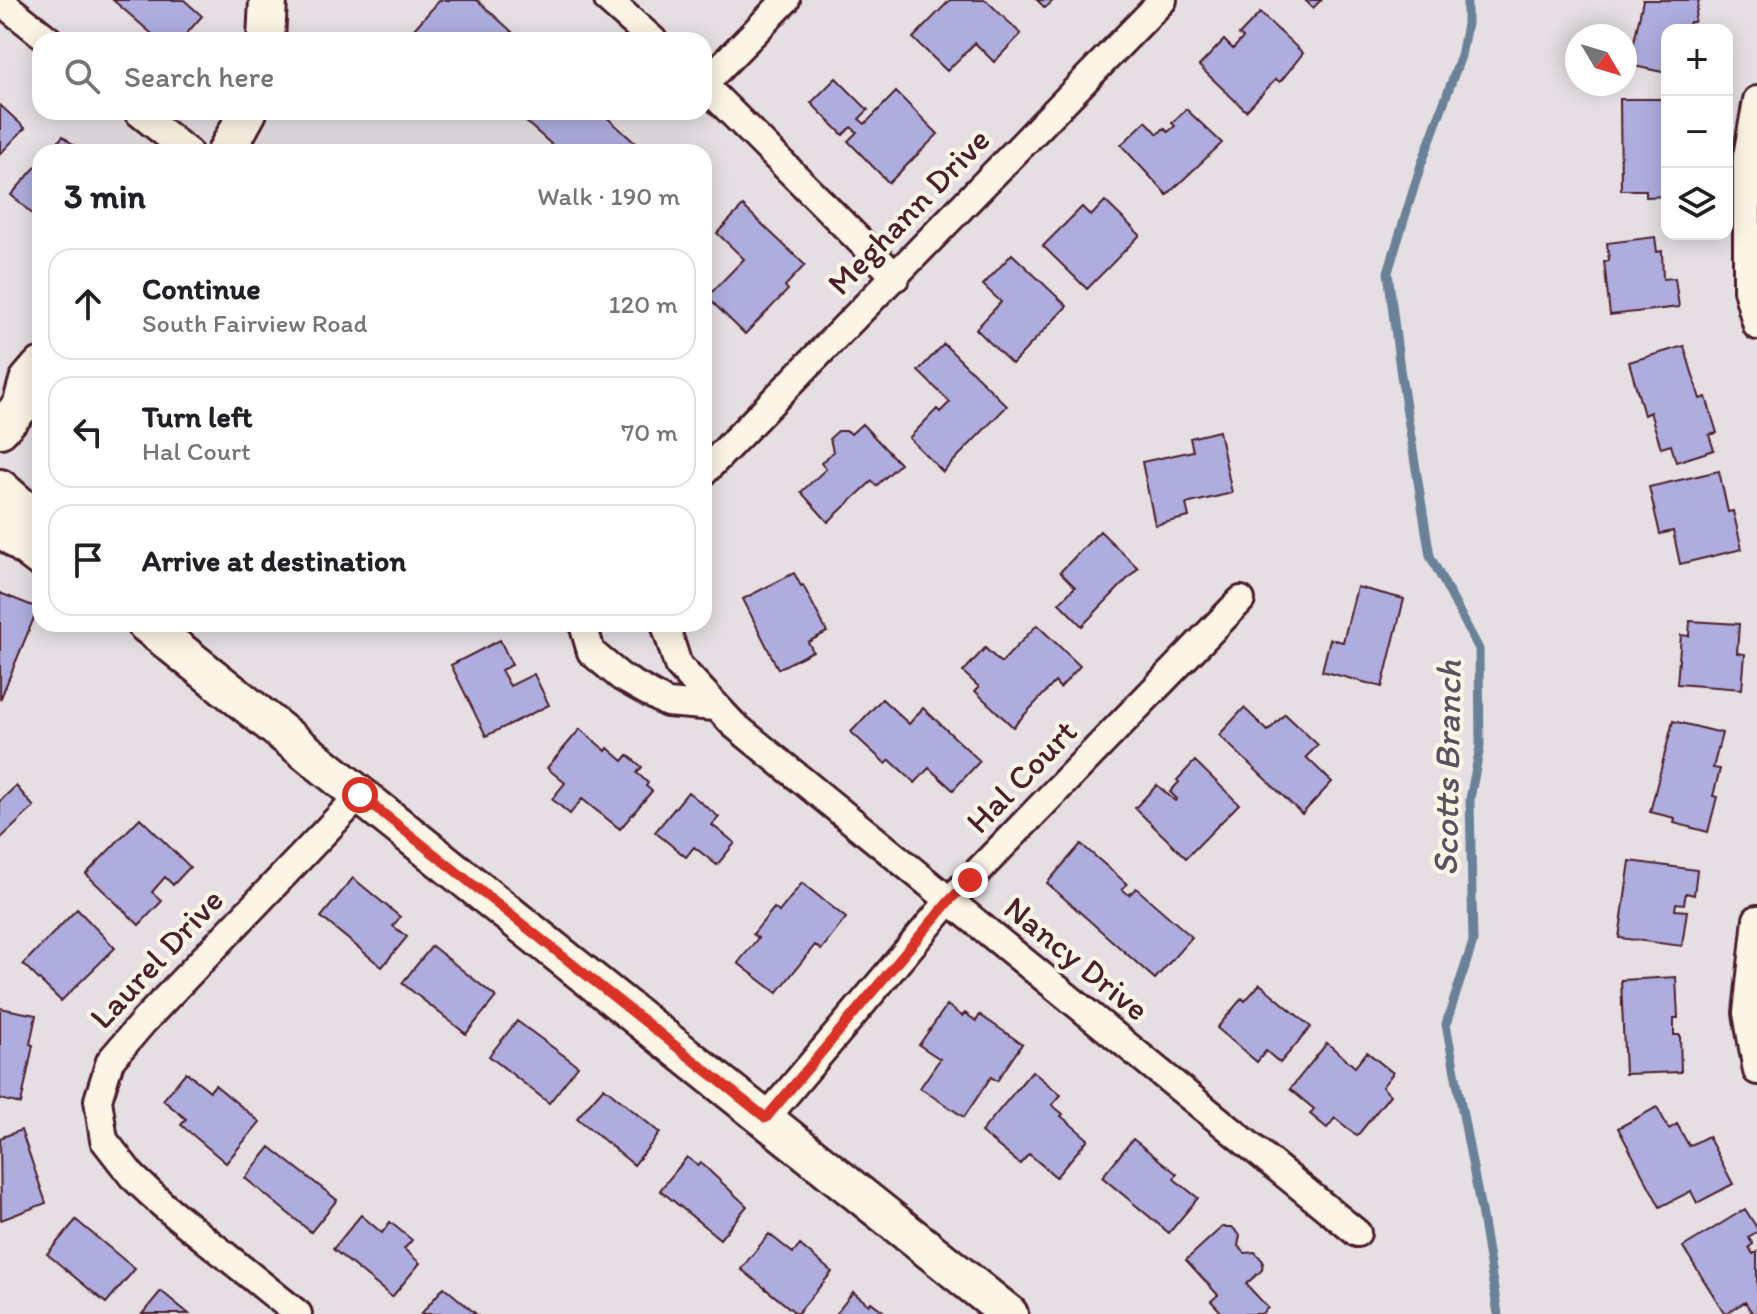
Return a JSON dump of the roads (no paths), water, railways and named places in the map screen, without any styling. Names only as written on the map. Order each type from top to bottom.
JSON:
[{"type":"street","points":[[266,32],[268,0]]},
{"type":"street","points":[[608,0],[644,32]]},
{"type":"street","points":[[712,76],[786,0]]},
{"type":"street","name":"Meghann Drive","points":[[712,464],[1163,0]]},
{"type":"street","points":[[0,1],[39,32]]},
{"type":"street","points":[[712,92],[896,277]]},
{"type":"street","points":[[1757,100],[1747,156],[1747,290],[1757,326]]},
{"type":"street","points":[[148,120],[178,144]]},
{"type":"street","points":[[230,144],[244,120]]},
{"type":"street","points":[[0,429],[21,406],[23,379]]},
{"type":"street","points":[[0,488],[32,516]]},
{"type":"street","points":[[0,527],[32,552]]},
{"type":"street","name":"Hal Court","points":[[766,1118],[949,901],[1241,600]]},
{"type":"street","points":[[156,632],[1009,1314]]},
{"type":"street","points":[[585,632],[591,652],[621,677],[667,703],[715,707]]},
{"type":"street","name":"Nancy Drive","points":[[668,632],[678,665],[715,707],[1357,1233]]},
{"type":"street","name":"Laurel Drive","points":[[298,1314],[163,1205],[132,1176],[104,1140],[98,1100],[110,1061],[144,1021],[360,795]]},
{"type":"street","points":[[1757,919],[1747,1013],[1757,1071]]},
{"type":"waterway","name":"Scotts Branch","points":[[1467,0],[1467,24],[1461,56],[1421,165],[1388,272],[1430,556],[1479,649],[1480,747],[1470,799],[1473,942],[1446,1024],[1498,1314]]}]
